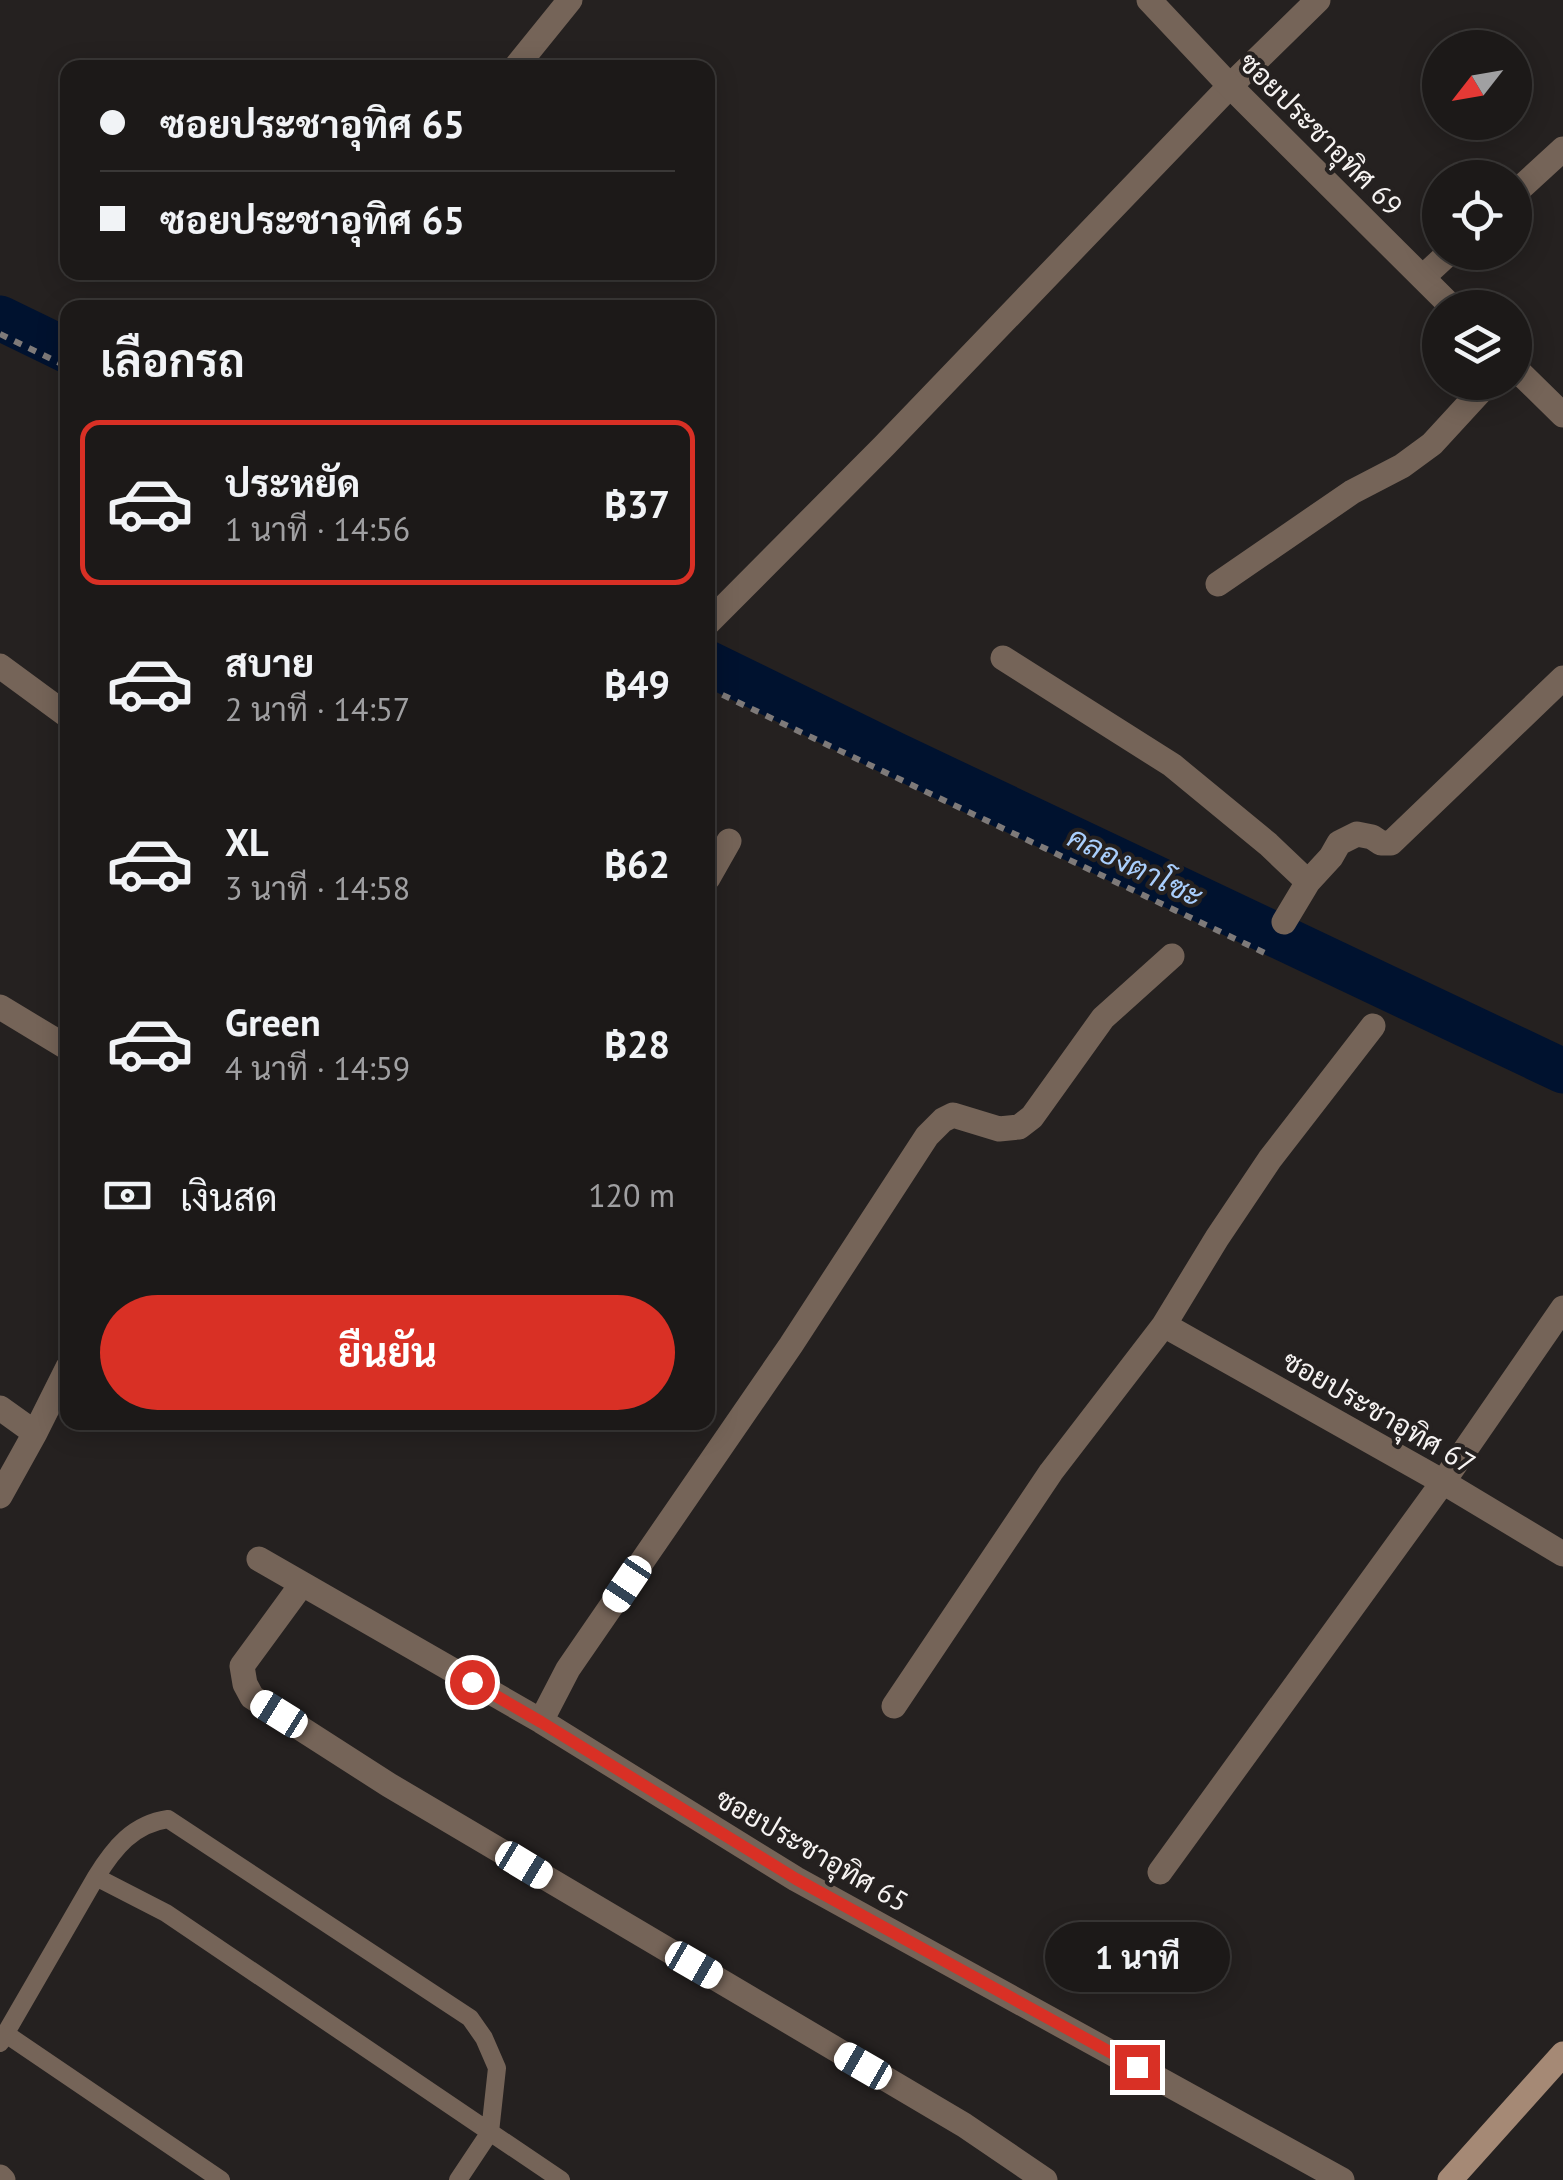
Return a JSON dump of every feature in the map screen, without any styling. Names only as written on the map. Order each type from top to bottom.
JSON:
[{"type":"main road","points":[[1457,2178],[1563,2054]]},
{"type":"street","points":[[521,60],[570,0]]},
{"type":"street","name":"ซอยประชาอุทิศ 69","points":[[1149,0],[1435,290]]},
{"type":"street","points":[[715,616],[1318,0]]},
{"type":"street","points":[[1532,177],[1563,149]]},
{"type":"street","points":[[1423,278],[1431,270]]},
{"type":"street","points":[[1532,385],[1563,415]]},
{"type":"street","points":[[1218,584],[1352,492],[1402,466],[1432,444],[1473,400]]},
{"type":"street","points":[[1003,658],[1172,765],[1308,882]]},
{"type":"street","points":[[0,666],[60,710]]},
{"type":"street","points":[[1284,922],[1338,843],[1364,834],[1386,844],[1399,836],[1563,678]]},
{"type":"street","points":[[715,865],[728,841]]},
{"type":"street","points":[[541,1722],[568,1669],[791,1345],[927,1136],[954,1115],[1000,1129],[1018,1127],[1032,1117],[1103,1018],[1172,956]]},
{"type":"street","points":[[0,1007],[60,1043]]},
{"type":"street","points":[[894,1706],[1051,1472],[1164,1325],[1270,1159],[1374,1026]]},
{"type":"street","points":[[1160,1872],[1443,1482],[1563,1308]]},
{"type":"street","name":"ซอยประชาอุทิศ 67","points":[[1164,1325],[1563,1554]]},
{"type":"street","points":[[0,1496],[60,1383]]},
{"type":"street","points":[[0,1408],[35,1433]]},
{"type":"street","name":"ซอยประชาอุทิศ 65","points":[[259,1558],[541,1722],[796,1879],[1342,2180]]},
{"type":"street","points":[[302,1584],[242,1666],[244,1684],[252,1697],[389,1785],[964,2126],[1046,2180]]},
{"type":"lane","points":[[220,2180],[3,2039],[112,1852],[137,1830],[168,1819],[470,2018],[497,2068],[490,2132],[458,2180]]},
{"type":"lane","points":[[96,1877],[166,1913],[560,2180]]},
{"type":"path","points":[[0,334],[60,363]]},
{"type":"path","points":[[715,691],[1268,954]]},
{"type":"waterway","name":"คลองตาโซะ","points":[[0,318],[60,347]]},
{"type":"waterway","name":"คลองตาโซะ","points":[[715,666],[1563,1071]]},
{"type":"route","points":[[472,1682],[796,1879],[1137,2067]]}]
